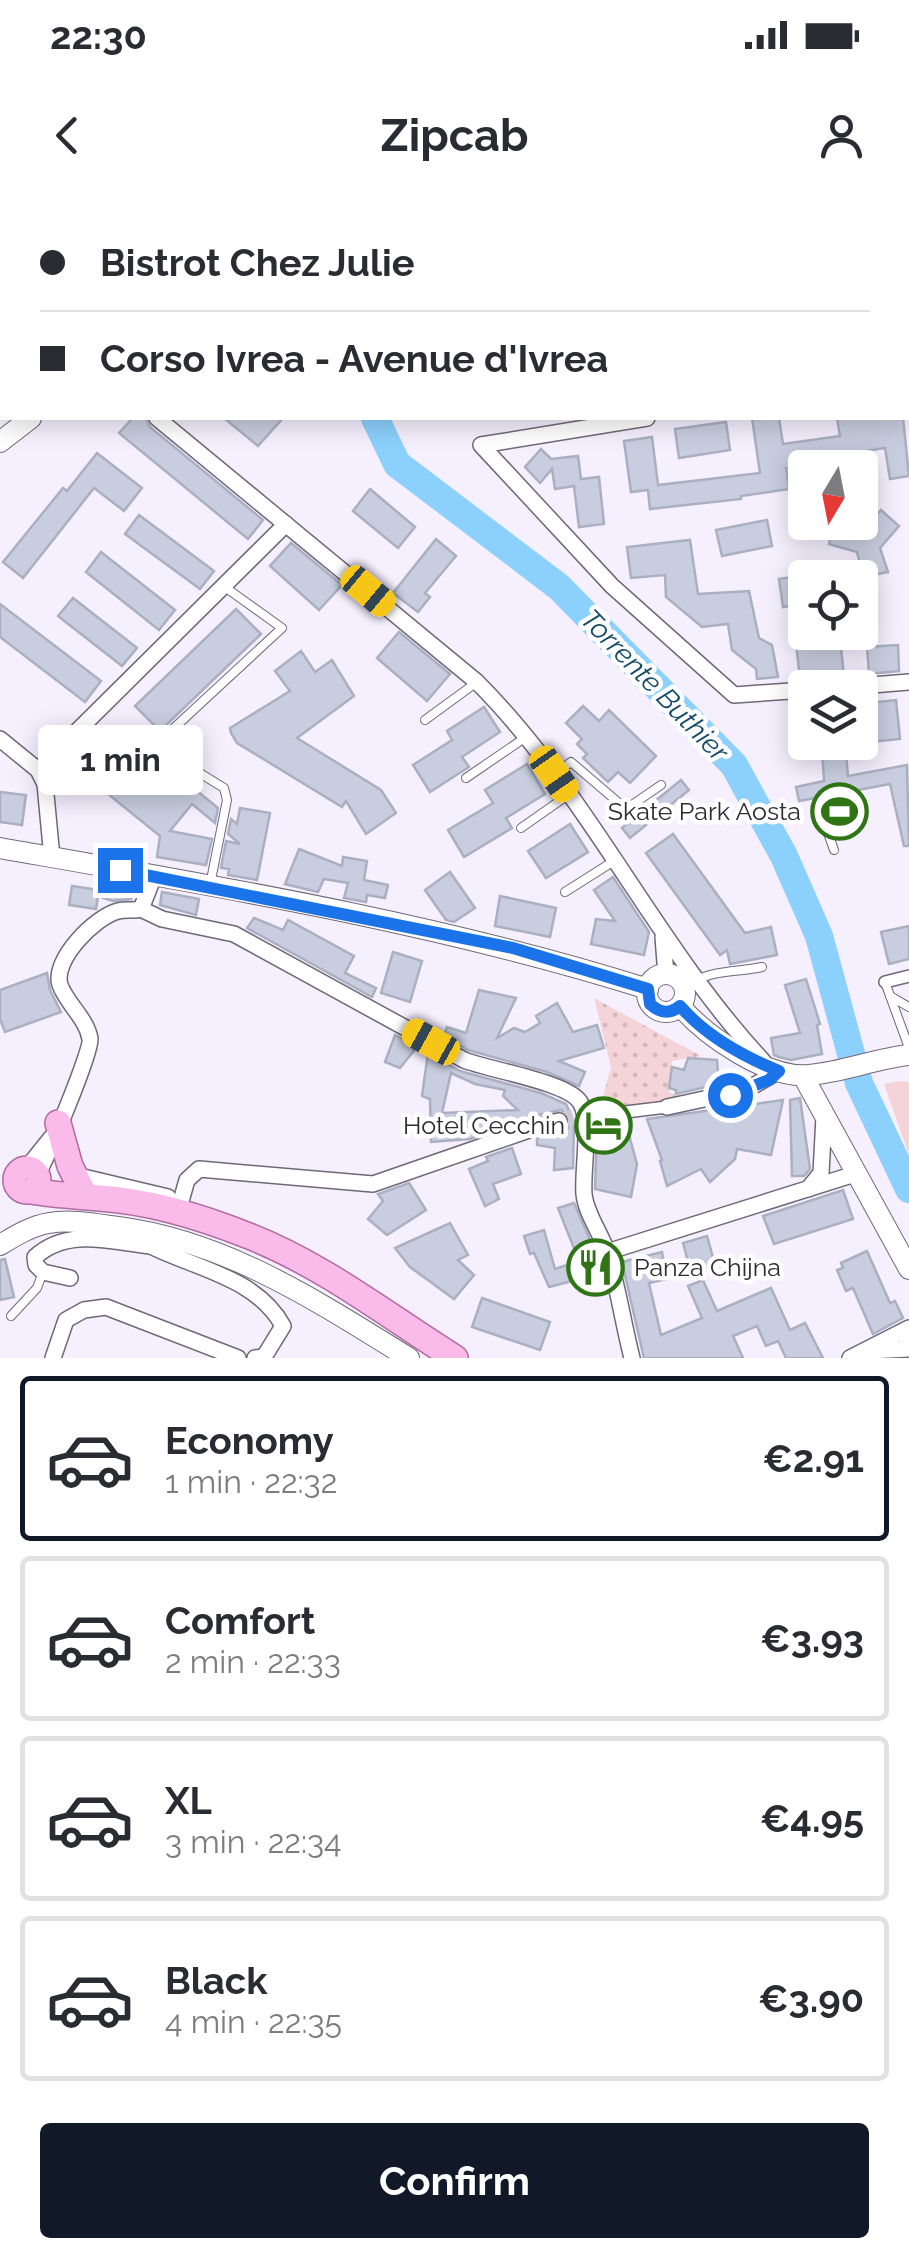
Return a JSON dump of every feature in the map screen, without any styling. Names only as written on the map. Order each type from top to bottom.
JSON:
[{"type":"main road","points":[[21,1178],[85,1199],[84,1187],[56,1129]]},
{"type":"main road","points":[[84,1187],[184,1208],[247,1235],[292,1256],[455,1358]]},
{"type":"street","points":[[0,442],[28,420]]},
{"type":"street","points":[[159,420],[477,682],[505,710],[554,774],[696,981],[773,1069]]},
{"type":"street","points":[[635,420],[481,445],[612,586],[734,695],[788,691]]},
{"type":"street","points":[[38,770],[286,524]]},
{"type":"street","points":[[878,685],[909,682]]},
{"type":"street","points":[[0,740],[38,770],[45,784],[52,858]]},
{"type":"street","points":[[0,848],[513,948],[648,989]]},
{"type":"street","points":[[141,909],[154,876]]},
{"type":"street","points":[[21,1178],[56,1129],[88,1058],[90,1039],[60,986],[58,970],[65,956],[118,911],[141,909],[162,919],[234,934],[464,1060],[492,1071],[552,1084],[581,1103],[572,1118],[584,1198],[607,1252],[632,1358]]},
{"type":"street","points":[[666,938],[666,975]]},
{"type":"street","points":[[666,975],[681,983],[684,992],[680,1006],[667,1012],[650,1004],[648,989],[655,978],[666,975]]},
{"type":"street","points":[[885,982],[909,976]]},
{"type":"street","points":[[680,1006],[710,1034],[773,1069],[803,1076],[906,1053]]},
{"type":"street","points":[[184,1208],[187,1180],[200,1169],[373,1184],[420,1165],[572,1118],[667,1107],[746,1090],[773,1069]]},
{"type":"street","points":[[803,1076],[909,1270]]},
{"type":"street","points":[[808,1189],[821,1173],[824,1113]]},
{"type":"street","points":[[607,1252],[858,1173]]},
{"type":"street","points":[[0,1244],[44,1224],[59,1222],[153,1239],[245,1262],[409,1358]]},
{"type":"street","points":[[70,1278],[43,1272],[35,1258],[48,1246],[73,1239],[153,1239],[231,1280],[274,1308],[283,1326],[264,1357],[256,1358]]},
{"type":"street","points":[[53,1358],[66,1320],[84,1310],[106,1307],[238,1358]]},
{"type":"street","points":[[857,1354],[909,1333]]},
{"type":"street","points":[[857,1354],[909,1349]]},
{"type":"lane","points":[[161,740],[282,628],[222,585]]},
{"type":"lane","points":[[425,720],[477,682]]},
{"type":"lane","points":[[466,778],[526,737]]},
{"type":"lane","points":[[177,752],[177,759],[224,788],[227,800],[210,887]]},
{"type":"lane","points":[[554,774],[571,762],[626,809],[660,785]]},
{"type":"lane","points":[[520,828],[568,796]]},
{"type":"lane","points":[[821,813],[834,850]]},
{"type":"lane","points":[[565,892],[614,861]]},
{"type":"lane","points":[[696,981],[711,972],[726,974],[762,967]]},
{"type":"lane","points":[[885,982],[906,1053]]},
{"type":"lane","points":[[890,996],[909,1007]]},
{"type":"lane","points":[[11,1316],[37,1288],[43,1272]]},
{"type":"shaded area","points":[[594,998],[701,1056],[672,1061],[669,1092],[675,1095],[676,1111],[597,1118],[611,1067]]},
{"type":"shaded area","points":[[909,1082],[909,1155],[884,1084]]},
{"type":"building","points":[[131,420],[147,420],[150,427],[263,520],[248,539],[119,433]]},
{"type":"building","points":[[226,420],[281,420],[258,446]]},
{"type":"building","points":[[752,420],[779,420],[783,444],[840,436],[837,420],[903,420],[909,476],[890,479],[885,448],[788,450],[788,489],[741,499],[650,509],[648,490],[631,492],[624,441],[652,437],[658,485],[760,473]]},
{"type":"building","points":[[726,422],[730,450],[679,458],[675,429]]},
{"type":"building","points":[[541,449],[551,459],[578,456],[581,479],[599,477],[604,524],[579,527],[574,486],[555,489],[552,469],[540,483],[525,467]]},
{"type":"building","points":[[97,453],[142,488],[124,511],[94,488],[23,578],[3,562]]},
{"type":"building","points":[[370,489],[415,527],[398,548],[353,511]]},
{"type":"building","points":[[881,510],[899,526],[880,548],[888,572],[878,574],[878,560],[859,560],[857,552],[829,544],[830,540],[878,540]]},
{"type":"building","points":[[139,515],[214,571],[200,589],[125,534]]},
{"type":"building","points":[[767,520],[772,546],[722,556],[716,530]]},
{"type":"building","points":[[436,539],[456,556],[425,593],[430,597],[418,612],[393,593]]},
{"type":"building","points":[[690,540],[698,594],[749,591],[759,638],[772,645],[778,677],[757,679],[756,669],[732,650],[728,624],[702,627],[666,597],[665,575],[631,578],[627,547]]},
{"type":"building","points":[[291,543],[342,585],[319,610],[270,566]]},
{"type":"building","points":[[101,552],[175,610],[159,630],[86,572]]},
{"type":"building","points":[[788,578],[788,606],[783,607],[779,579]]},
{"type":"building","points":[[73,598],[137,648],[122,666],[58,616]]},
{"type":"building","points":[[0,604],[101,681],[85,702],[0,637]]},
{"type":"building","points":[[236,609],[261,634],[160,731],[135,706]]},
{"type":"building","points":[[399,632],[450,674],[427,701],[377,658]]},
{"type":"building","points":[[898,645],[899,671],[869,670],[867,650],[878,650],[878,646]]},
{"type":"building","points":[[797,650],[841,650],[843,670],[799,670]]},
{"type":"building","points":[[301,651],[315,672],[332,660],[354,696],[297,738],[381,790],[396,813],[366,834],[346,801],[342,807],[237,743],[231,733],[230,728],[290,691],[275,671]]},
{"type":"building","points":[[896,700],[900,739],[878,741],[878,702]]},
{"type":"building","points":[[583,706],[599,721],[609,710],[656,756],[630,783],[618,772],[608,782],[583,758],[587,754],[577,744],[582,739],[566,723]]},
{"type":"building","points":[[484,707],[500,732],[462,757],[469,767],[430,792],[413,765],[452,740],[447,731]]},
{"type":"building","points":[[96,744],[133,774],[154,756],[218,808],[215,823],[192,804],[170,831],[212,839],[206,865],[157,857],[160,836],[76,768]]},
{"type":"building","points":[[823,760],[847,760],[848,776],[907,765],[909,846],[904,846],[890,784],[799,801],[796,787],[824,781]]},
{"type":"building","points":[[527,764],[545,794],[506,818],[512,828],[464,857],[448,830],[493,803],[485,790]]},
{"type":"building","points":[[681,780],[689,790],[630,838],[622,828]]},
{"type":"building","points":[[0,792],[26,795],[22,825],[0,822]]},
{"type":"building","points":[[240,808],[270,813],[257,880],[228,875],[229,869],[221,868],[226,841],[240,844],[228,834],[231,819],[237,824]]},
{"type":"building","points":[[570,824],[588,852],[546,878],[528,851]]},
{"type":"building","points":[[673,834],[745,933],[771,927],[777,955],[730,964],[727,950],[720,955],[646,853]]},
{"type":"building","points":[[299,849],[342,866],[343,857],[367,861],[364,880],[388,885],[385,898],[367,895],[366,902],[344,898],[348,883],[324,879],[318,892],[285,884]]},
{"type":"building","points":[[450,872],[475,908],[454,922],[446,920],[425,890]]},
{"type":"building","points":[[613,877],[649,932],[644,955],[591,944],[596,919],[615,921],[594,890]]},
{"type":"building","points":[[108,883],[133,891],[131,899],[103,898]]},
{"type":"building","points":[[72,886],[99,890],[96,909],[69,905]]},
{"type":"building","points":[[162,892],[199,899],[196,915],[160,905]]},
{"type":"building","points":[[500,896],[556,908],[550,937],[495,926]]},
{"type":"building","points":[[254,918],[283,930],[288,920],[354,956],[345,973],[376,988],[372,997],[247,928]]},
{"type":"building","points":[[909,926],[909,959],[889,964],[881,932]]},
{"type":"building","points":[[393,952],[422,961],[410,1002],[381,993]]},
{"type":"building","points":[[47,973],[61,1012],[5,1032],[0,1019],[0,990]]},
{"type":"building","points":[[806,979],[820,1024],[817,1025],[822,1054],[791,1060],[779,1057],[774,1055],[771,1038],[800,1033],[785,985]]},
{"type":"building","points":[[479,990],[516,998],[497,1038],[514,1028],[525,1032],[540,1023],[536,1016],[557,1003],[573,1032],[597,1025],[604,1048],[559,1061],[585,1072],[579,1086],[547,1072],[468,1050],[444,1036],[447,1027],[466,1033]]},
{"type":"building","points":[[395,1035],[417,1047],[400,1068],[385,1062]]},
{"type":"building","points":[[428,1053],[460,1071],[541,1093],[566,1104],[574,1122],[573,1168],[554,1170],[555,1148],[537,1145],[537,1138],[568,1128],[570,1117],[561,1110],[470,1139],[431,1142],[430,1099],[422,1096]],"holes":[[[451,1073],[475,1084],[505,1090],[503,1096],[518,1110],[442,1113]]]},
{"type":"building","points":[[688,1058],[717,1060],[719,1084],[676,1094],[676,1090],[669,1088],[672,1067],[684,1070]]},
{"type":"building","points":[[800,1098],[810,1169],[804,1176],[792,1176],[790,1100]]},
{"type":"building","points":[[783,1100],[771,1155],[737,1149],[735,1159],[710,1182],[701,1169],[667,1186],[647,1119]]},
{"type":"building","points":[[626,1124],[637,1164],[631,1197],[595,1189],[597,1126]]},
{"type":"building","points":[[512,1148],[521,1174],[493,1184],[499,1199],[485,1206],[469,1169],[488,1161],[486,1157]]},
{"type":"building","points":[[409,1183],[426,1210],[387,1235],[368,1219],[383,1201],[378,1194]]},
{"type":"building","points":[[843,1190],[853,1219],[774,1244],[763,1216]]},
{"type":"building","points":[[574,1203],[591,1242],[599,1274],[549,1287],[524,1236],[544,1230],[555,1269],[579,1261],[558,1208]]},
{"type":"building","points":[[450,1223],[468,1255],[458,1260],[474,1275],[454,1299],[410,1267],[395,1248]]},
{"type":"building","points":[[707,1236],[715,1265],[691,1272],[683,1243]]},
{"type":"building","points":[[867,1251],[890,1303],[895,1301],[903,1318],[873,1334],[853,1288],[846,1291],[837,1270],[843,1268],[841,1263]]},
{"type":"building","points":[[662,1252],[667,1279],[649,1283],[661,1335],[702,1318],[688,1286],[703,1280],[717,1311],[771,1288],[790,1330],[805,1323],[823,1358],[786,1358],[778,1341],[766,1346],[757,1326],[733,1336],[743,1358],[644,1358],[622,1262]]},
{"type":"building","points":[[5,1259],[14,1297],[0,1300],[0,1260]]},
{"type":"building","points":[[482,1298],[550,1322],[540,1350],[472,1327]]},
{"type":"waterway","name":"Torrente Buthier","points":[[376,420],[397,464],[559,587],[734,765],[784,856],[819,936],[859,1083],[909,1189]]},
{"type":"tunnel","points":[[559,1121],[573,1117]]},
{"type":"place","name":"Skate Park Aosta","points":[[840,811]]},
{"type":"place","name":"Hotel Cecchin","points":[[604,1125]]},
{"type":"place","name":"Panza Chijna","points":[[595,1267]]},
{"type":"route","points":[[120,870],[513,948],[648,989],[650,1004],[657,1010],[667,1012],[680,1006],[721,1041],[779,1071],[769,1080],[730,1095]]}]
